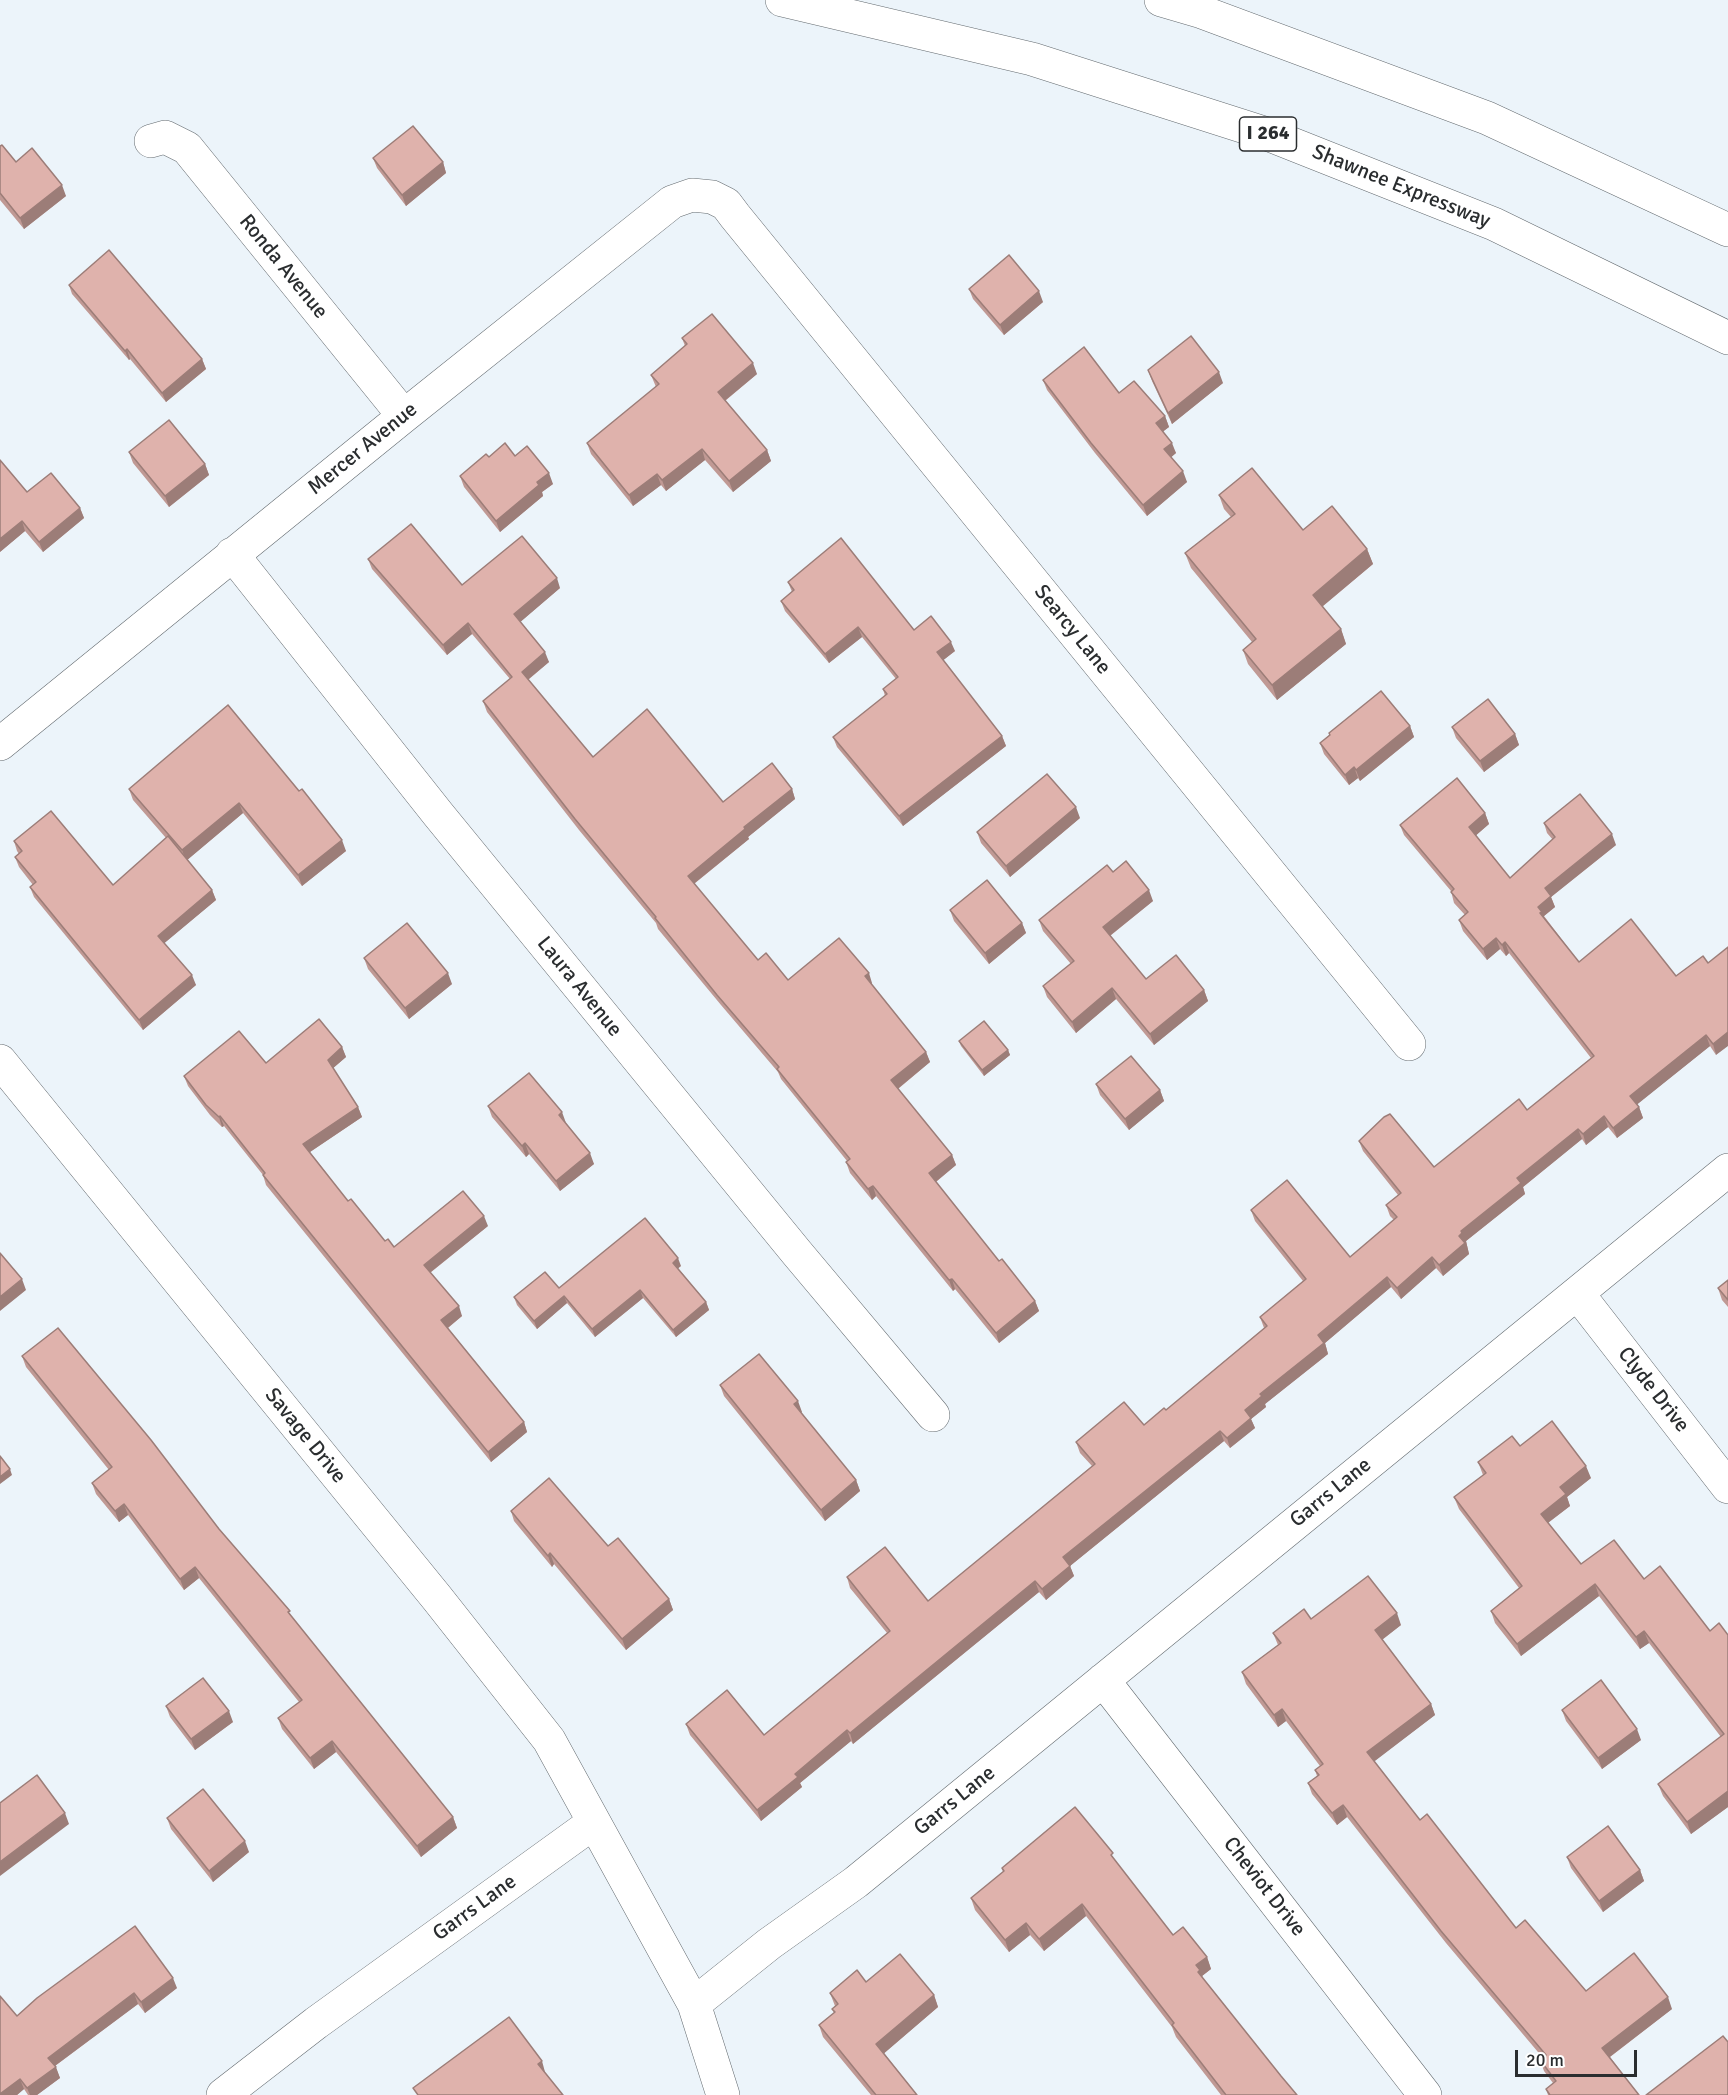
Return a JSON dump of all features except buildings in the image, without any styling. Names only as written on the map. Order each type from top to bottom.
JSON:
[{"type":"main road","name":"Shawnee Expressway","points":[[782,0],[1032,59],[1267,134],[1494,224],[1728,338]]},
{"type":"main road","points":[[1161,0],[1202,12],[1487,118],[1728,230]]},
{"type":"main road","name":"Ronda Avenue","points":[[151,141],[165,137],[187,148],[404,416]]},
{"type":"main road","name":"Mercer Avenue","points":[[0,744],[232,554],[672,202],[692,195],[712,197],[726,204],[735,216]]},
{"type":"main road","name":"Searcy Lane","points":[[735,216],[1409,1044]]},
{"type":"main road","name":"Laura Avenue","points":[[232,554],[438,814],[789,1244],[933,1415]]},
{"type":"main road","name":"Savage Drive","points":[[0,1061],[422,1580],[549,1740],[593,1823]]},
{"type":"main road","name":"Garrs Lane","points":[[694,2004],[769,1944],[856,1882],[1728,1170]]},
{"type":"main road","name":"Clyde Drive","points":[[1578,1294],[1728,1487]]},
{"type":"main road","name":"Cheviot Drive","points":[[1103,1680],[1425,2095]]},
{"type":"main road","points":[[593,1823],[643,1908],[694,2004],[723,2095]]},
{"type":"main road","name":"Garrs Lane","points":[[223,2095],[316,2024],[593,1823]]}]
